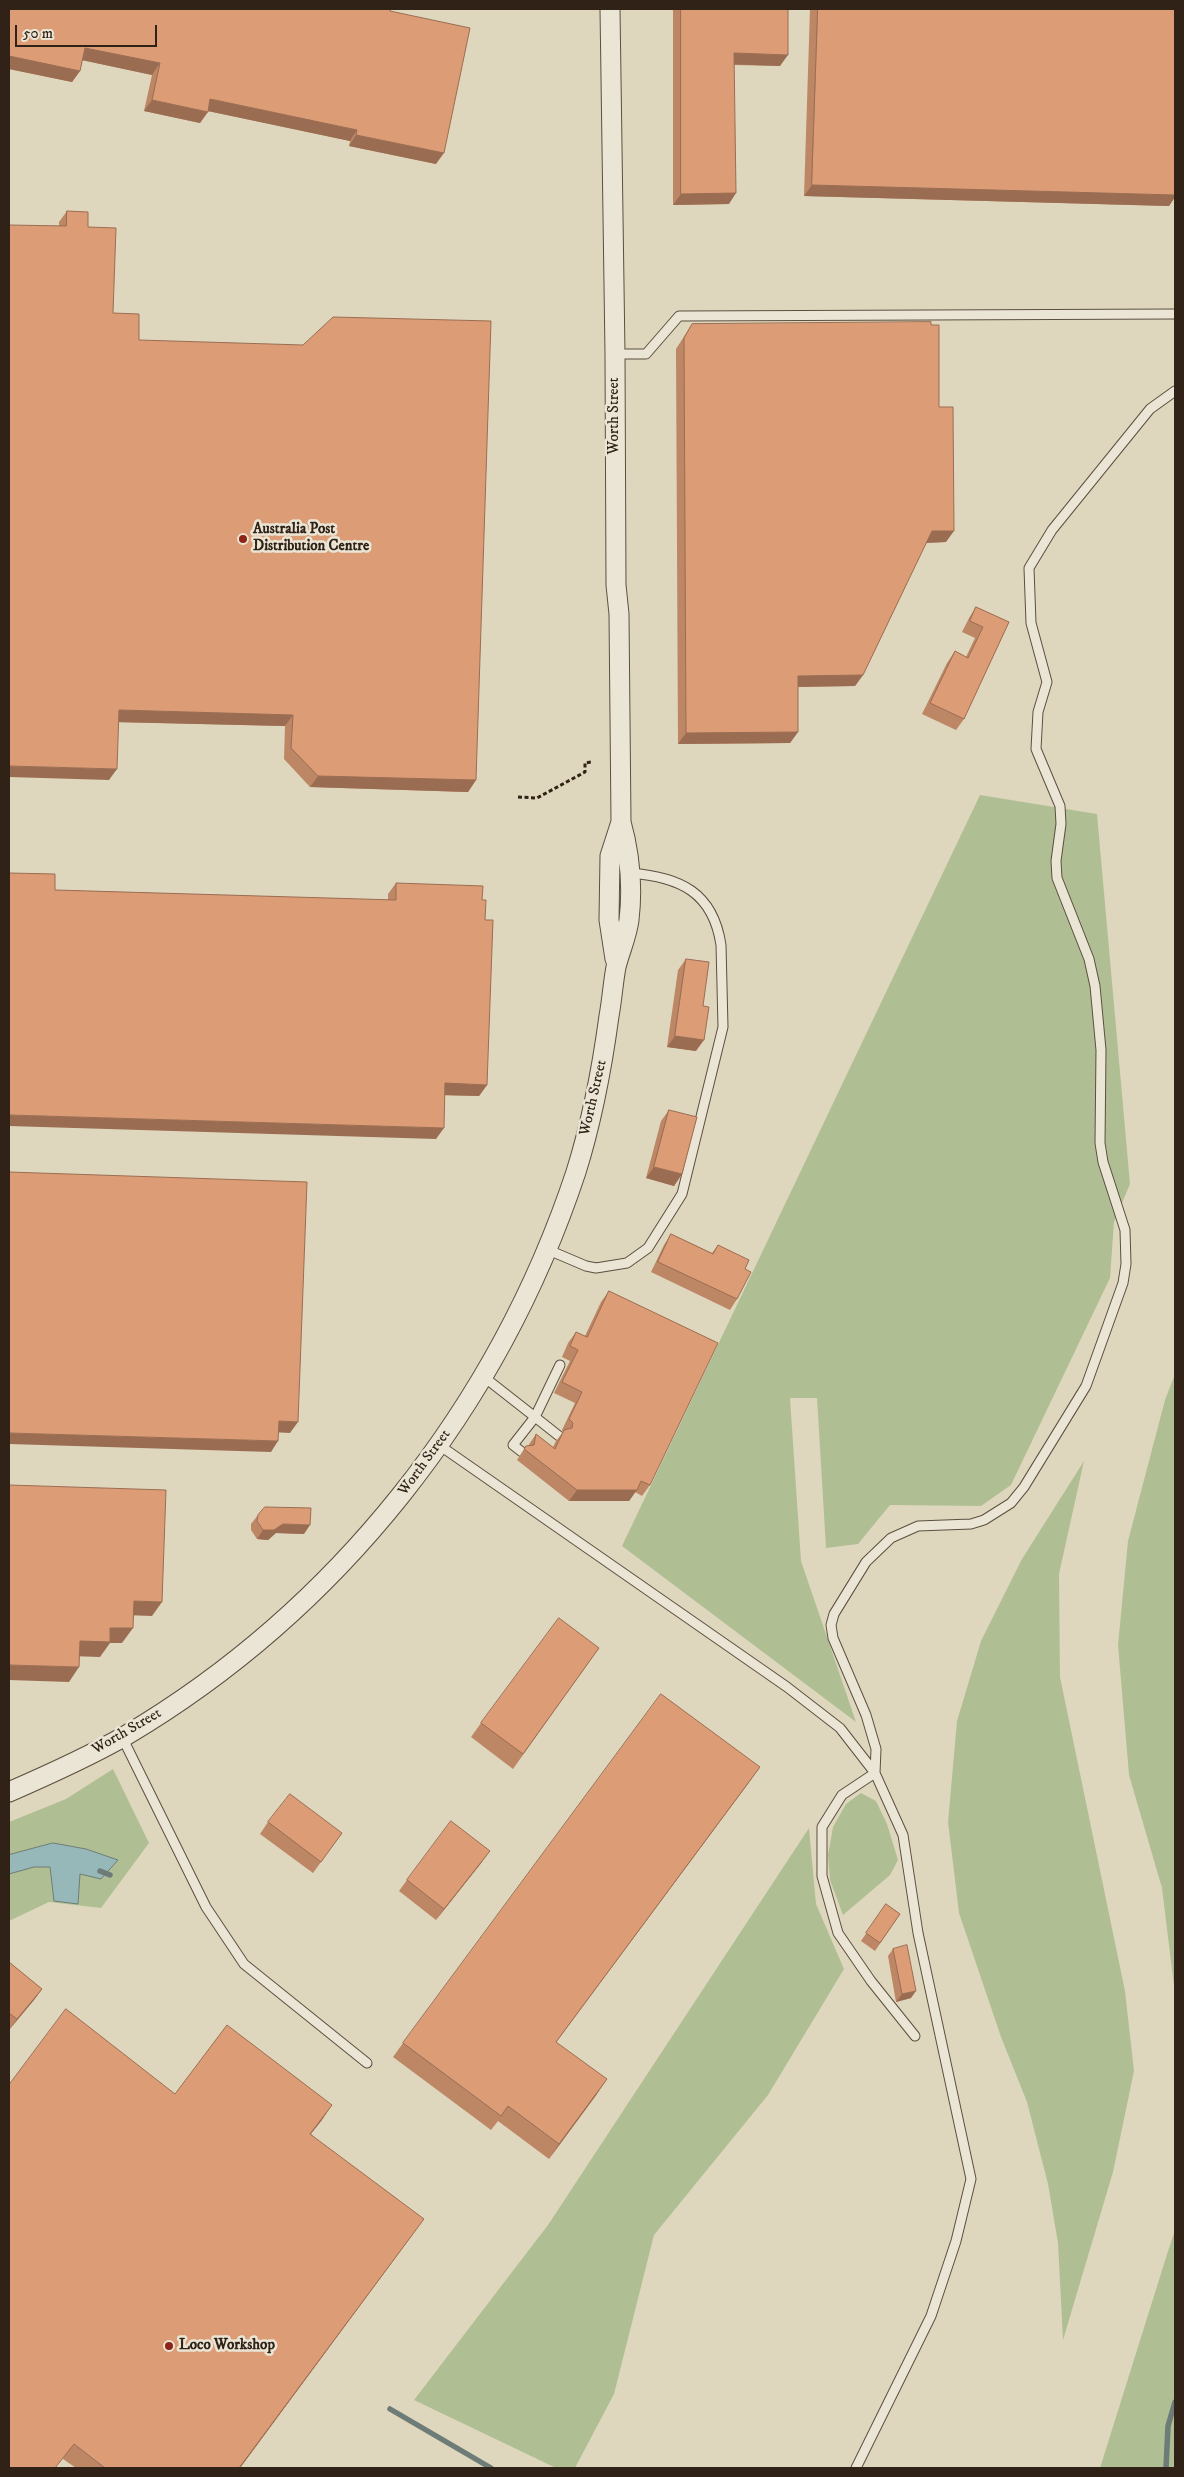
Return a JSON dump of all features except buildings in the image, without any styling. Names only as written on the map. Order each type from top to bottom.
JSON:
[{"type":"street","name":"Worth Street","points":[[9,1792],[70,1764],[122,1737],[207,1681],[281,1623],[321,1586],[376,1528],[439,1445],[484,1376],[546,1249],[576,1172],[593,1107],[604,1054],[616,968],[629,921],[630,855],[621,822],[619,614],[616,585],[610,9]]},
{"type":"street","name":"Worth Street","points":[[616,968],[609,920],[610,856],[621,822]]},
{"type":"lane","points":[[615,354],[646,354],[679,316],[1175,314]]},
{"type":"lane","points":[[876,1773],[876,1749],[866,1715],[833,1638],[831,1625],[834,1614],[866,1562],[891,1538],[918,1526],[971,1524],[984,1520],[1011,1503],[1024,1487],[1086,1386],[1122,1283],[1126,1264],[1125,1230],[1103,1162],[1100,1143],[1101,1050],[1095,986],[1083,942],[1060,891],[1056,861],[1062,824],[1060,806],[1036,749],[1038,712],[1046,682],[1031,623],[1029,568],[1052,530],[1150,409],[1175,391]]},
{"type":"lane","points":[[546,1249],[586,1266],[607,1268],[638,1257],[652,1243],[682,1194],[723,1027],[721,945],[719,932],[708,908],[700,898],[679,882],[656,875],[630,873]]},
{"type":"lane","points":[[522,1452],[513,1445],[535,1417],[560,1365]]},
{"type":"lane","points":[[484,1376],[559,1436]]},
{"type":"lane","points":[[439,1445],[787,1687],[840,1728],[876,1773],[903,1835],[918,1933],[971,2179],[956,2241],[931,2316],[856,2468]]},
{"type":"lane","points":[[122,1737],[206,1907],[244,1964],[367,2063]]},
{"type":"lane","points":[[876,1773],[842,1795],[822,1827],[822,1876],[838,1933],[871,1981],[915,2036]]},
{"type":"path","points":[[518,797],[537,798],[585,772],[585,763],[591,762]]},
{"type":"green space","points":[[980,795],[1097,814],[1130,1184],[1114,1222],[1110,1278],[1011,1485],[981,1506],[890,1505],[858,1544],[826,1548],[817,1398],[790,1398],[801,1561],[856,1722],[622,1546]]},
{"type":"green space","points":[[1175,1374],[1175,1994],[1162,1888],[1129,1775],[1118,1645],[1128,1541],[1165,1400]]},
{"type":"green space","points":[[1084,1461],[1059,1574],[1060,1677],[1125,1991],[1134,2071],[1113,2172],[1063,2340],[1058,2243],[1048,2184],[1027,2102],[1001,2037],[959,1913],[948,1822],[957,1721],[981,1641],[1022,1559]]},
{"type":"green space","points":[[113,1769],[149,1843],[101,1908],[49,1902],[9,1921],[9,1822],[66,1799]]},
{"type":"green space","points":[[861,1793],[876,1801],[887,1824],[898,1860],[890,1875],[843,1915],[830,1880],[828,1855],[833,1827],[846,1804]]},
{"type":"green space","points":[[809,1828],[816,1904],[844,1969],[768,2095],[654,2235],[614,2394],[575,2468],[556,2468],[414,2400],[548,2225]]},
{"type":"green space","points":[[1175,2230],[1175,2468],[1100,2468],[1169,2248]]},
{"type":"water","points":[[53,1843],[86,1849],[118,1860],[101,1879],[80,1874],[78,1904],[54,1901],[50,1867],[34,1867],[9,1874],[9,1855]]},
{"type":"waterway","points":[[100,1871],[110,1875]]},
{"type":"waterway","points":[[1166,2468],[1168,2426],[1175,2402]]},
{"type":"waterway","points":[[390,2409],[491,2468]]},
{"type":"place","name":"Australia Post Distribution Centre","points":[[243,539]]},
{"type":"place","name":"Loco Workshop","points":[[169,2346]]}]
